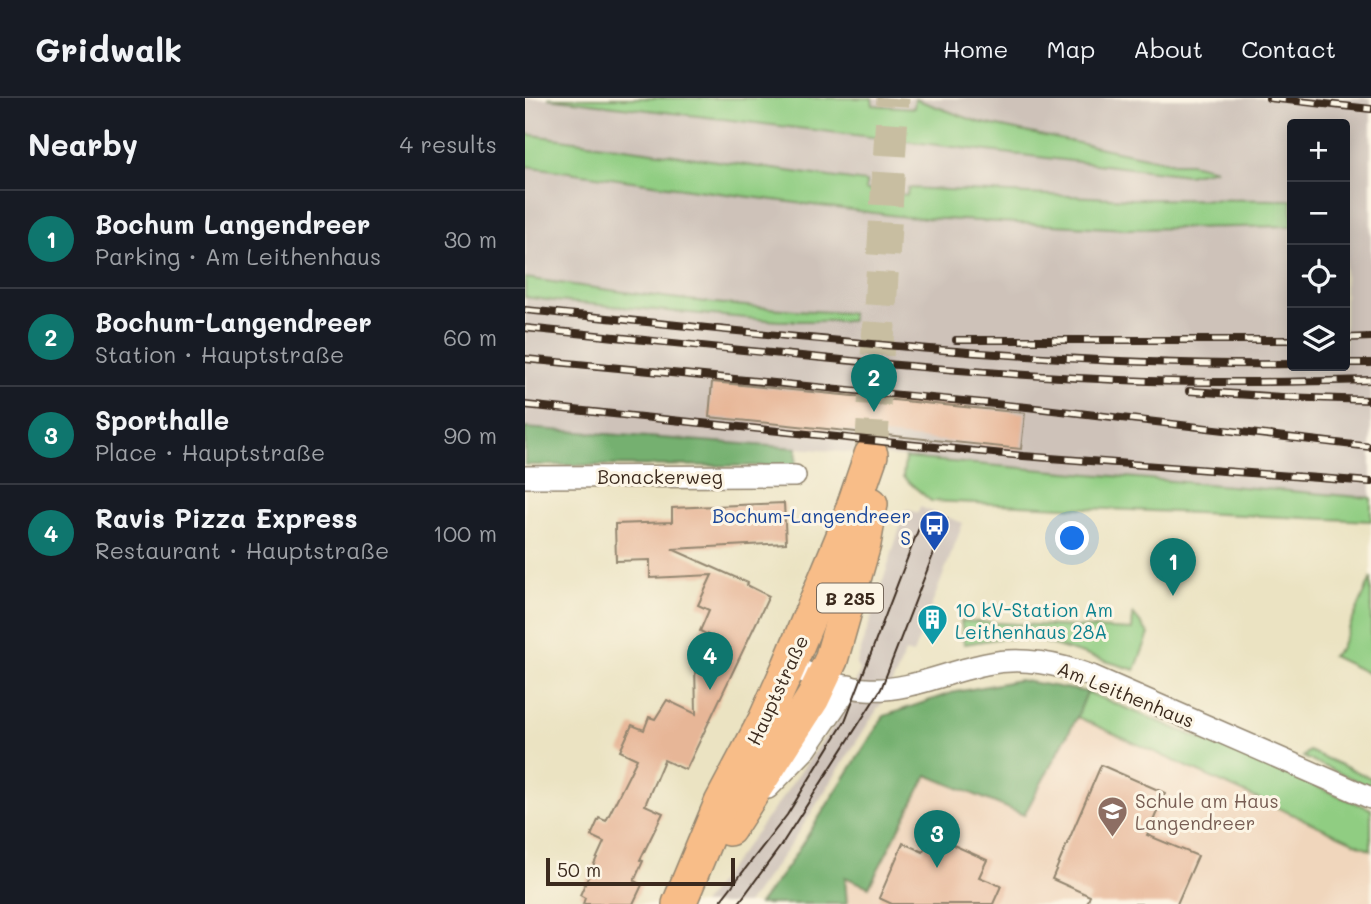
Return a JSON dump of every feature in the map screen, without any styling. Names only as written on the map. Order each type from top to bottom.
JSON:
[{"type":"main road","name":"Hauptstraße","points":[[871,455],[871,515],[838,642],[836,682],[684,893],[721,803],[758,734],[789,666],[843,536],[871,455]]},
{"type":"street","name":"Bonackerweg","points":[[525,477],[795,476]]},
{"type":"street","name":"Am Leithenhaus","points":[[789,666],[868,690],[920,683],[988,663],[1038,662],[1059,665],[1092,676],[1371,798]]},
{"type":"shaded area","points":[[525,98],[1371,98],[1371,498],[797,448],[525,428]]},
{"type":"shaded area","points":[[920,507],[963,523],[913,654],[905,652],[882,702],[791,844],[747,904],[702,904],[777,805],[846,707],[860,670],[856,665],[906,509],[918,513]]},
{"type":"shaded area","points":[[1087,692],[1371,824],[1371,904],[847,904],[845,877],[869,886],[927,775],[1024,814],[1077,717]]},
{"type":"green space","points":[[548,98],[872,98],[873,105],[914,108],[915,99],[978,122],[1174,163],[1190,163],[1216,169],[1187,175]]},
{"type":"green space","points":[[525,134],[866,182],[866,190],[907,195],[908,188],[1131,199],[1287,200],[1287,226],[1128,229],[905,217],[525,166]]},
{"type":"green space","points":[[525,278],[728,304],[851,313],[851,321],[779,321],[555,301],[525,297]]},
{"type":"green space","points":[[525,428],[797,448],[796,466],[525,465]]},
{"type":"green space","points":[[905,458],[1371,498],[1371,521],[931,501],[903,477]]},
{"type":"green space","points":[[1371,578],[1371,675],[1332,656],[1340,649]]},
{"type":"green space","points":[[1133,614],[1149,634],[1135,670],[1040,641],[1002,638],[964,644],[961,621],[1132,630]]},
{"type":"green space","points":[[1019,680],[1087,692],[1077,717],[1024,815],[927,775],[869,887],[845,877],[847,904],[759,904],[788,866],[884,716],[951,693]]},
{"type":"green space","points":[[1087,692],[1371,809],[1371,850],[1077,717]]},
{"type":"green space","points":[[1309,751],[1371,778],[1371,787],[1303,757]]},
{"type":"building","points":[[712,382],[1025,413],[1021,449],[709,417]]},
{"type":"building","points":[[784,503],[786,543],[672,549],[748,583],[747,585],[769,596],[686,770],[664,760],[645,805],[663,813],[640,860],[643,861],[634,881],[642,885],[633,904],[583,904],[585,898],[580,895],[604,842],[591,836],[599,818],[606,821],[637,759],[620,751],[632,725],[644,730],[649,717],[655,719],[667,700],[696,714],[695,663],[708,635],[700,631],[709,610],[698,605],[712,575],[650,578],[650,560],[616,561],[615,524],[672,522],[672,508]]},
{"type":"building","name":"Schule am Haus Langendreer","points":[[1101,765],[1165,793],[1147,835],[1198,856],[1177,904],[1087,904],[1090,896],[1052,879]]},
{"type":"building","points":[[931,835],[987,860],[979,877],[1001,886],[993,904],[892,904],[879,898],[903,843],[923,852]]},
{"type":"tunnel","points":[[871,455],[893,98]]},
{"type":"tram line","points":[[718,904],[787,815],[845,721],[925,512]]},
{"type":"tram line","points":[[738,904],[780,847],[881,689],[947,519]]},
{"type":"railway","points":[[1269,98],[1371,109]]},
{"type":"railway","points":[[525,310],[1004,355],[1196,364],[1287,364]]},
{"type":"railway","points":[[525,328],[836,359],[1070,378],[1204,382],[1371,380]]},
{"type":"railway","points":[[1350,338],[1371,337]]},
{"type":"railway","points":[[956,340],[1287,340]]},
{"type":"railway","points":[[525,359],[1027,407],[1371,447]]},
{"type":"railway","points":[[1350,363],[1371,363]]},
{"type":"railway","points":[[1189,391],[1371,400]]},
{"type":"railway","points":[[525,405],[1023,456],[1371,482]]},
{"type":"place","name":"Bochum-Langendreer","points":[[874,412]]},
{"type":"place","name":"Bochum-Langendreer S","points":[[934,553]]},
{"type":"place","name":"Bochum Langendreer","points":[[1173,596]]},
{"type":"place","name":"10 kV-Station Am Leithenhaus 28A","points":[[932,647]]},
{"type":"place","name":"Ravis Pizza Express","points":[[710,690]]},
{"type":"place","name":"Schule am Haus Langendreer","points":[[1112,838]]},
{"type":"place","name":"Sporthalle","points":[[937,868]]}]
